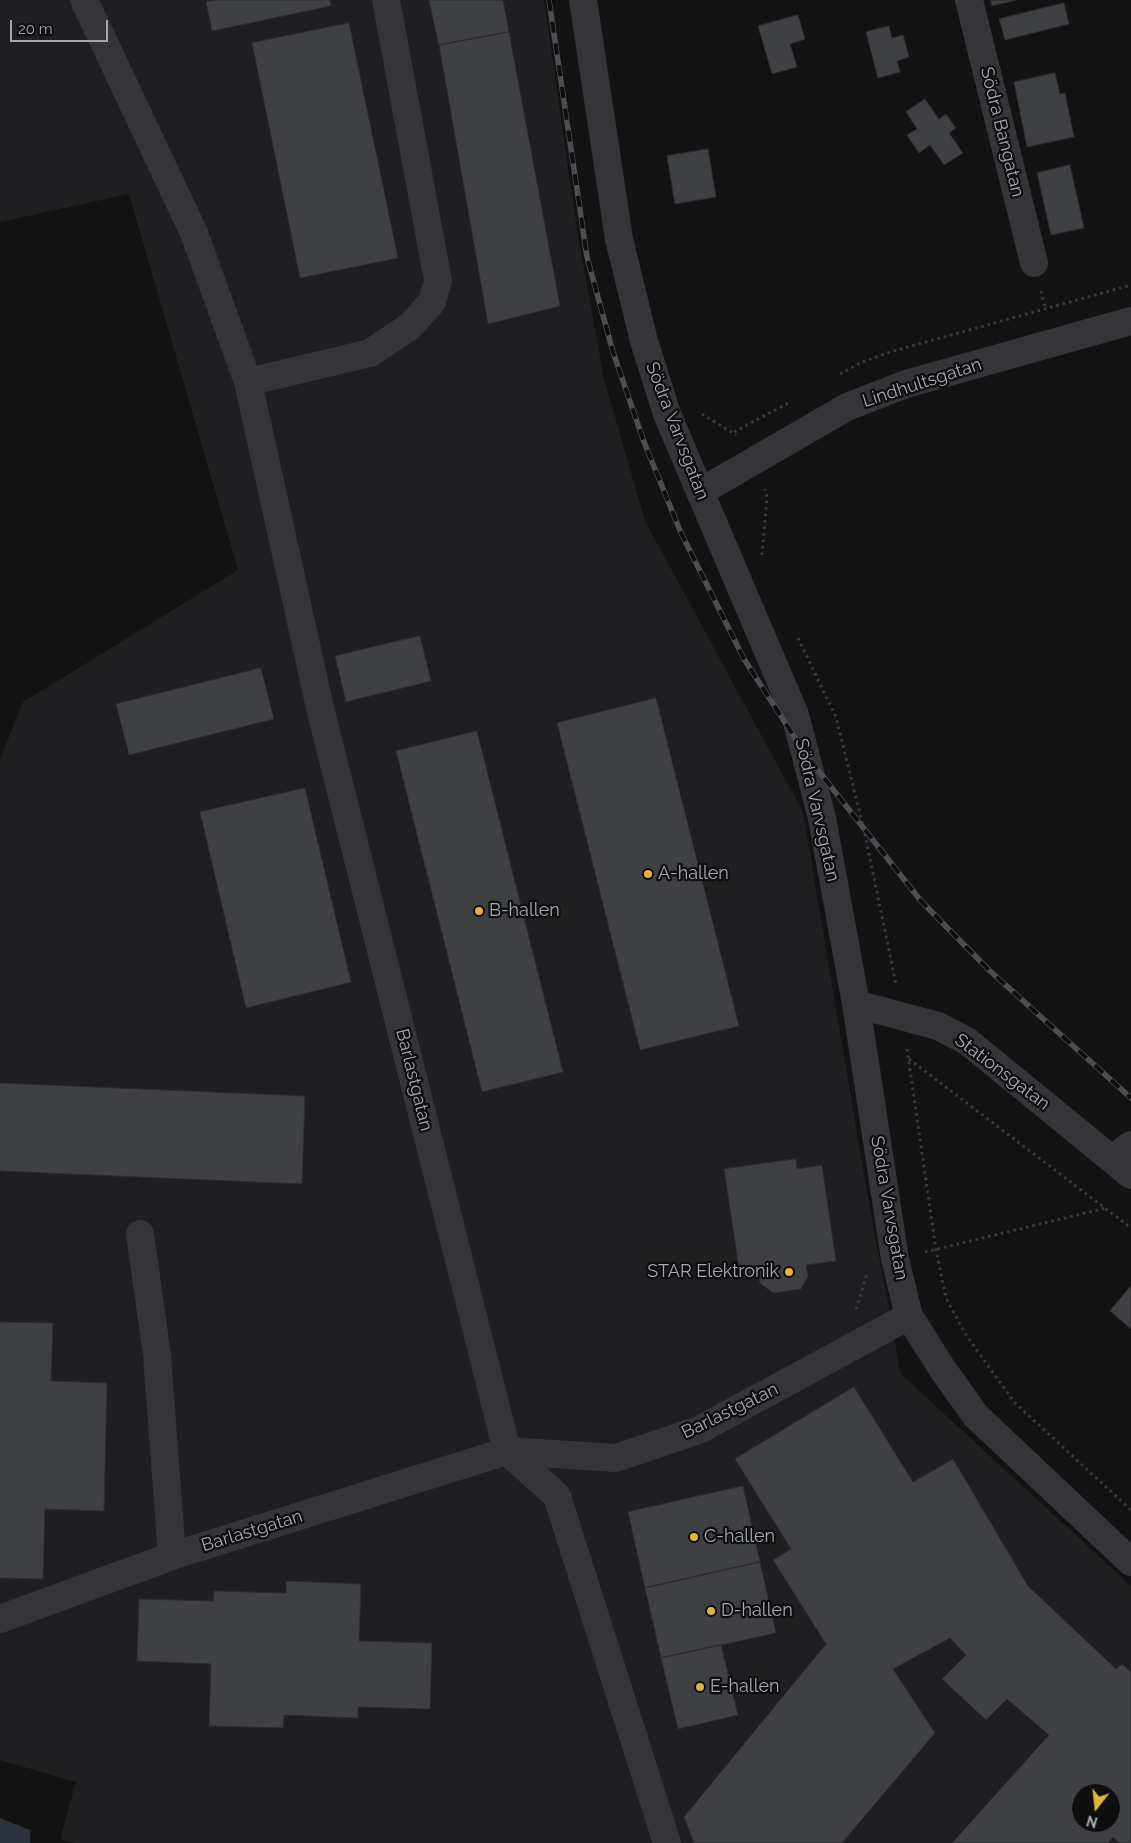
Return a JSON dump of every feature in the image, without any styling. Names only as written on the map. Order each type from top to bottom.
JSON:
[{"type":"street","name":"Barlastgatan","points":[[84,0],[194,233],[248,382],[320,708],[507,1451]]},
{"type":"street","points":[[248,382],[370,353],[409,327],[432,302],[438,281],[386,0]]},
{"type":"street","name":"Södra Varvsgatan","points":[[583,0],[619,239],[647,350],[668,414],[795,715],[822,818],[856,1004],[895,1258],[909,1316],[941,1367],[976,1416],[1131,1562]]},
{"type":"street","name":"Södra Bangatan","points":[[969,0],[1034,263]]},
{"type":"street","name":"Lindhultsgatan","points":[[700,492],[847,407],[906,384],[1131,321]]},
{"type":"street","name":"Stationsgatan","points":[[856,1004],[938,1026],[968,1041],[1125,1159]]},
{"type":"street","points":[[140,1234],[157,1355],[172,1556]]},
{"type":"street","name":"Barlastgatan","points":[[0,1619],[172,1556],[507,1451],[616,1458],[699,1430],[909,1316]]},
{"type":"street","points":[[507,1451],[557,1496],[667,1843]]},
{"type":"path","points":[[697,410],[719,426],[734,432],[751,461]]},
{"type":"path","points":[[909,1058],[1131,1228]]},
{"type":"path","points":[[843,1352],[870,1265],[1106,1208]]},
{"type":"shaded area","points":[[0,0],[544,0],[577,230],[604,379],[645,521],[803,812],[866,1187],[901,1374],[1131,1586],[1131,1843],[74,1843],[60,1839],[76,1782],[0,1760],[0,759],[23,702],[238,570],[129,194],[0,222]]},
{"type":"shaded area","points":[[0,1818],[30,1830],[30,1843],[0,1843]]},
{"type":"building","points":[[214,0],[330,0],[331,6],[212,31],[206,2]]},
{"type":"building","points":[[429,0],[503,0],[509,32],[439,45]]},
{"type":"building","points":[[991,0],[1017,0],[992,6]]},
{"type":"building","points":[[1064,3],[1069,24],[1005,40],[999,19]]},
{"type":"building","points":[[798,15],[805,39],[790,44],[797,67],[772,74],[758,26]]},
{"type":"building","points":[[349,23],[398,258],[300,278],[252,43]]},
{"type":"building","points":[[889,26],[892,38],[903,35],[909,57],[897,61],[900,72],[878,78],[866,32]]},
{"type":"building","points":[[509,32],[560,306],[488,324],[439,45]]},
{"type":"building","points":[[1055,73],[1060,94],[1065,93],[1074,137],[1027,147],[1014,82]]},
{"type":"building","points":[[925,99],[939,119],[946,114],[956,128],[949,133],[963,153],[944,165],[930,145],[919,153],[907,135],[917,129],[906,112]]},
{"type":"building","points":[[708,149],[716,197],[675,204],[667,156]]},
{"type":"building","points":[[1070,165],[1084,228],[1051,235],[1037,173]]},
{"type":"building","points":[[420,636],[431,681],[346,702],[335,656]]},
{"type":"building","points":[[261,668],[274,719],[129,755],[116,704]]},
{"type":"building","name":"A-hallen","points":[[656,698],[739,1026],[640,1050],[557,723]]},
{"type":"building","name":"B-hallen","points":[[477,731],[563,1072],[482,1092],[396,751]]},
{"type":"building","points":[[305,788],[351,982],[246,1008],[200,812]]},
{"type":"building","points":[[0,1083],[305,1096],[302,1184],[0,1171]]},
{"type":"building","points":[[796,1159],[797,1169],[822,1165],[836,1261],[806,1265],[808,1276],[801,1289],[773,1293],[760,1283],[759,1272],[740,1275],[724,1169]]},
{"type":"building","points":[[1131,1286],[1131,1329],[1110,1311]]},
{"type":"building","points":[[0,1322],[53,1323],[51,1381],[107,1383],[104,1511],[45,1509],[43,1579],[0,1578]]},
{"type":"building","points":[[854,1387],[913,1482],[953,1459],[1028,1586],[1116,1669],[1122,1664],[1131,1672],[1131,1843],[1119,1843],[1113,1837],[1108,1843],[952,1843],[1049,1735],[1007,1699],[986,1720],[942,1679],[966,1655],[950,1638],[893,1669],[935,1733],[842,1843],[694,1843],[684,1817],[826,1644],[773,1560],[791,1549],[735,1459]]},
{"type":"building","name":"C-hallen","points":[[743,1486],[760,1562],[645,1588],[628,1512]]},
{"type":"building","name":"D-hallen","points":[[760,1562],[776,1633],[661,1658],[645,1588]]},
{"type":"building","points":[[286,1581],[361,1584],[359,1641],[432,1643],[430,1709],[358,1707],[358,1718],[284,1715],[283,1728],[209,1726],[211,1664],[137,1661],[139,1599],[213,1601],[214,1591],[286,1593]]},
{"type":"building","name":"E-hallen","points":[[721,1645],[738,1715],[678,1729],[661,1658]]},
{"type":"railway","points":[[549,0],[587,257],[613,352],[644,442],[681,533],[744,659],[806,755],[921,901],[990,971],[1131,1098]]},
{"type":"place","name":"A-hallen","points":[[648,874]]},
{"type":"place","name":"B-hallen","points":[[479,911]]},
{"type":"place","name":"STAR Elektronik","points":[[789,1272]]},
{"type":"place","name":"C-hallen","points":[[694,1537]]},
{"type":"place","name":"D-hallen","points":[[711,1611]]},
{"type":"place","name":"E-hallen","points":[[700,1687]]}]
